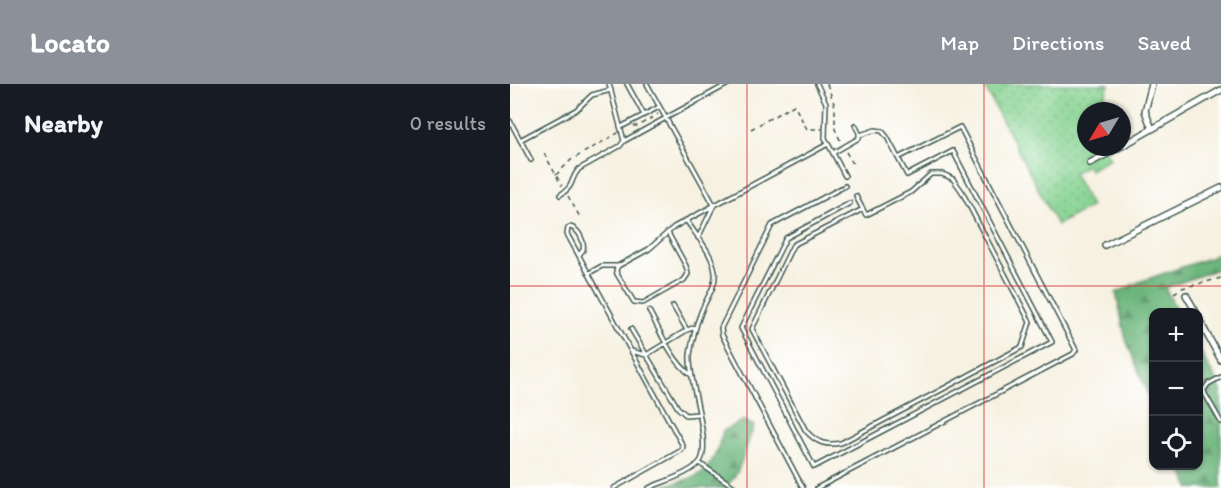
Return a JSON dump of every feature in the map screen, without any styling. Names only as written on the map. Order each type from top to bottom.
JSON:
[{"type":"street","points":[[1152,84],[1145,111],[1152,129]]},
{"type":"street","points":[[1131,141],[1221,90]]},
{"type":"street","points":[[1090,163],[1103,156]]},
{"type":"street","points":[[1105,245],[1221,188]]},
{"type":"street","points":[[1186,295],[1191,308]]},
{"type":"street","points":[[1203,327],[1221,360]]},
{"type":"lane","points":[[609,84],[624,141]]},
{"type":"lane","points":[[627,84],[644,115]]},
{"type":"lane","points":[[647,84],[714,205]]},
{"type":"lane","points":[[560,195],[571,188],[579,170],[620,146],[624,141],[728,84]]},
{"type":"lane","points":[[818,84],[826,104],[824,129],[828,144],[845,176]]},
{"type":"lane","points":[[520,140],[576,110],[592,95],[610,90]]},
{"type":"lane","points":[[621,130],[659,106]]},
{"type":"lane","points":[[510,121],[531,160]]},
{"type":"lane","points":[[855,125],[860,135]]},
{"type":"lane","points":[[817,488],[1073,354],[1076,350],[960,127],[898,158]]},
{"type":"lane","points":[[833,153],[856,141],[860,135],[874,130],[882,131],[907,175],[953,151],[1052,342],[814,467],[741,328],[786,238],[850,203]]},
{"type":"lane","points":[[589,273],[602,266],[618,266],[649,249],[686,220],[828,144]]},
{"type":"lane","points":[[856,196],[863,209],[866,215],[911,192],[931,174],[942,174],[953,179],[961,190],[1030,322],[1022,347],[841,442],[827,445],[815,440],[806,431],[752,329],[793,245],[863,209]]},
{"type":"lane","points":[[803,488],[722,334],[721,328],[772,225],[845,186]]},
{"type":"lane","points":[[698,238],[714,205]]},
{"type":"lane","points":[[649,488],[690,470],[699,463],[703,452],[690,355],[700,314],[716,275],[714,264],[686,220]]},
{"type":"lane","points":[[579,255],[583,250],[583,242],[576,229],[570,227],[567,231],[579,255],[683,448],[614,488]]},
{"type":"lane","points":[[618,266],[617,274],[634,302],[643,303],[684,280],[688,274],[686,266],[668,232]]},
{"type":"lane","points":[[673,306],[687,330]]},
{"type":"lane","points":[[649,311],[682,368],[691,375]]},
{"type":"lane","points":[[631,351],[646,355],[696,327]]},
{"type":"lane","points":[[631,329],[678,408],[686,414],[698,414]]},
{"type":"lane","points":[[1221,377],[1208,384],[1204,392],[1221,422]]},
{"type":"lane","points":[[699,463],[736,488]]},
{"type":"path","points":[[826,84],[835,106],[835,129],[853,165]]},
{"type":"path","points":[[751,129],[794,105],[807,129],[824,129]]},
{"type":"path","points":[[556,175],[571,160],[621,130],[638,126],[662,112]]},
{"type":"path","points":[[544,153],[581,219]]},
{"type":"path","points":[[1174,293],[1182,288],[1221,278]]},
{"type":"green space","points":[[983,84],[1109,84],[1103,102],[1077,102],[1077,156],[1109,156],[1110,158],[1090,170],[1087,165],[1073,173],[1091,206],[1057,225]]},
{"type":"green space","points":[[1221,251],[1221,268],[1165,288],[1176,308],[1149,308],[1149,397],[1126,340],[1116,293],[1139,282],[1212,257]]},
{"type":"green space","points":[[1203,356],[1221,390],[1221,488],[1189,488],[1182,470],[1203,470]]},
{"type":"green space","points":[[744,420],[754,426],[738,471],[726,488],[661,488],[703,472],[716,454],[723,431]]}]
